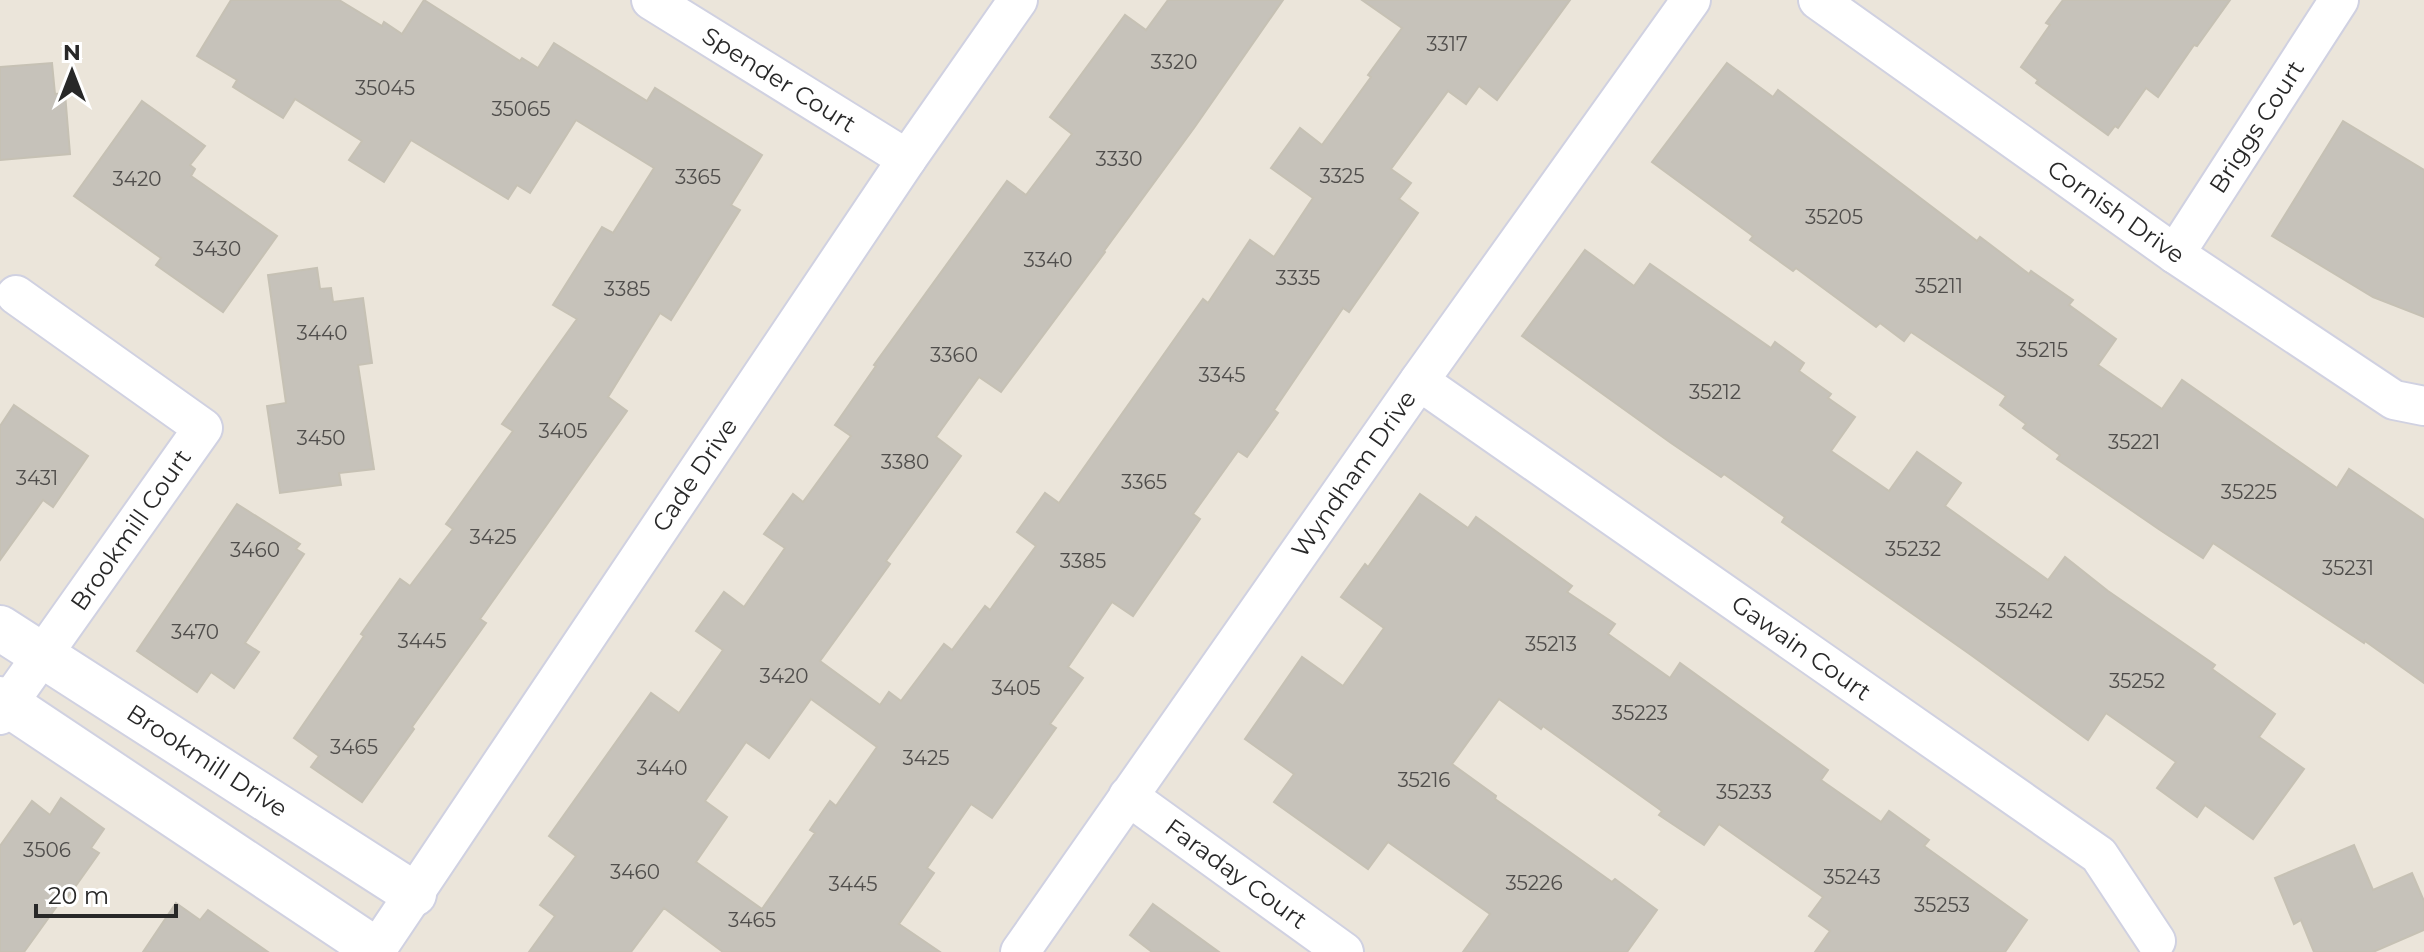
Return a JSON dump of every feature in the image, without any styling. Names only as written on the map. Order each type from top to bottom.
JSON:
[{"type":"street","name":"Spender Court","points":[[651,0],[907,159]]},
{"type":"street","name":"Cade Drive","points":[[376,951],[907,159],[1018,0]]},
{"type":"street","name":"Wyndham Drive","points":[[1020,952],[1419,381],[1691,0]]},
{"type":"street","name":"Cornish Drive","points":[[1818,0],[2175,254],[2394,400],[2424,406]]},
{"type":"street","name":"Briggs Court","points":[[2175,254],[2339,0]]},
{"type":"street","name":"Brookmill Court","points":[[3,705],[43,655],[203,428],[16,295]]},
{"type":"street","name":"Gawain Court","points":[[1419,381],[2099,855],[2156,941]]},
{"type":"street","name":"Brookmill Drive","points":[[0,628],[414,894]]},
{"type":"street","points":[[3,705],[376,951]]},
{"type":"street","name":"Faraday Court","points":[[1128,796],[1344,952]]},
{"type":"building","points":[[231,0],[339,0],[382,26],[384,22],[402,34],[424,0],[520,61],[522,58],[538,68],[554,43],[647,101],[655,88],[762,155],[731,205],[740,210],[671,320],[660,313],[608,397],[627,411],[480,619],[486,623],[362,802],[311,767],[319,756],[294,738],[400,579],[410,586],[453,529],[446,524],[513,431],[502,424],[577,319],[553,305],[602,227],[613,233],[654,168],[576,120],[530,193],[517,185],[508,199],[411,140],[384,182],[349,160],[362,141],[295,99],[283,118],[233,87],[237,80],[197,56]]},
{"type":"building","points":[[1168,0],[1283,0],[1105,252],[1001,392],[979,377],[936,437],[961,456],[886,561],[890,564],[820,661],[880,705],[889,692],[901,701],[944,644],[952,650],[985,606],[990,610],[1036,546],[1017,532],[1045,493],[1059,503],[1200,303],[1203,299],[1208,303],[1250,240],[1274,257],[1313,198],[1271,168],[1300,128],[1322,145],[1402,28],[1362,0],[1570,0],[1497,100],[1479,86],[1466,104],[1448,91],[1391,169],[1411,183],[1399,199],[1418,213],[1349,312],[1343,308],[1274,410],[1278,413],[1247,457],[1238,451],[1193,514],[1200,519],[1133,616],[1112,602],[1068,667],[1083,678],[1050,724],[1056,728],[992,818],[971,804],[927,868],[934,873],[899,924],[940,952],[723,952],[664,908],[631,952],[529,952],[555,916],[540,905],[576,856],[549,836],[651,693],[679,713],[723,650],[696,631],[724,592],[744,607],[785,548],[764,534],[793,494],[803,502],[851,436],[835,425],[874,365],[1007,181],[1026,195],[1072,134],[1050,117],[1125,15],[1146,30]],"holes":[[[811,699],[877,747],[836,806],[830,801],[810,830],[815,833],[762,909],[696,862],[727,817],[705,801],[746,742],[769,758]]]},
{"type":"building","points":[[2063,0],[2230,0],[2158,97],[2146,88],[2118,128],[2115,126],[2108,135],[2036,83],[2038,80],[2021,67]]},
{"type":"building","points":[[52,63],[55,94],[65,93],[70,154],[0,160],[0,67]]},
{"type":"building","points":[[1727,63],[1773,97],[1778,90],[1977,241],[1980,237],[2029,274],[2031,271],[2073,300],[2069,305],[2116,339],[2098,365],[2162,409],[2182,380],[2337,488],[2349,469],[2424,520],[2424,683],[2213,543],[2203,558],[2160,530],[2057,459],[2060,455],[2023,428],[2026,424],[2000,405],[2006,396],[1911,332],[1904,341],[1880,323],[1876,327],[1796,268],[1793,271],[1750,240],[1753,236],[1652,162]]},
{"type":"building","points":[[142,101],[205,146],[190,165],[195,169],[191,176],[277,236],[223,312],[156,265],[161,258],[74,196]]},
{"type":"building","points":[[2343,121],[2424,170],[2424,317],[2373,297],[2272,236]]},
{"type":"building","points":[[1585,250],[1634,286],[1650,264],[1771,348],[1775,342],[1804,363],[1799,371],[1831,394],[1828,398],[1855,417],[1831,451],[1889,491],[1917,452],[1961,483],[1945,506],[2048,580],[2065,557],[2108,591],[2215,665],[2212,669],[2275,714],[2259,737],[2304,769],[2253,839],[2205,805],[2197,817],[2157,788],[2176,762],[2106,713],[2088,740],[1782,522],[1785,517],[1724,474],[1721,477],[1671,443],[1522,336]]},
{"type":"building","points":[[317,268],[320,289],[331,288],[333,302],[363,298],[372,363],[358,365],[374,469],[339,473],[341,485],[280,493],[267,406],[286,403],[268,275]]},
{"type":"building","points":[[14,405],[88,456],[53,507],[43,500],[0,560],[0,426]]},
{"type":"building","points":[[1420,494],[1468,528],[1476,517],[1572,586],[1567,592],[1615,624],[1608,634],[1670,678],[1680,663],[1828,770],[1821,780],[1881,822],[1889,811],[1929,840],[1924,846],[2027,920],[2005,952],[1815,952],[1830,931],[1809,916],[1823,897],[1719,824],[1704,845],[1659,815],[1662,811],[1543,726],[1541,729],[1499,699],[1452,764],[1496,796],[1495,799],[1657,910],[1627,952],[1463,952],[1490,914],[1388,842],[1368,869],[1274,802],[1294,774],[1245,739],[1302,657],[1343,686],[1384,628],[1341,597],[1365,564],[1368,567]]},
{"type":"building","points":[[237,504],[300,544],[296,549],[304,554],[245,643],[259,652],[234,688],[211,672],[197,692],[137,651]]},
{"type":"building","points":[[61,798],[104,829],[91,848],[99,853],[24,952],[0,952],[0,846],[32,801],[50,815]]},
{"type":"building","points":[[2354,845],[2373,890],[2412,873],[2424,901],[2424,930],[2373,952],[2314,952],[2301,920],[2294,924],[2275,878]]},
{"type":"building","points":[[176,903],[200,920],[208,910],[268,952],[143,952]]},
{"type":"building","points":[[1153,904],[1219,952],[1152,952],[1130,935]]}]
